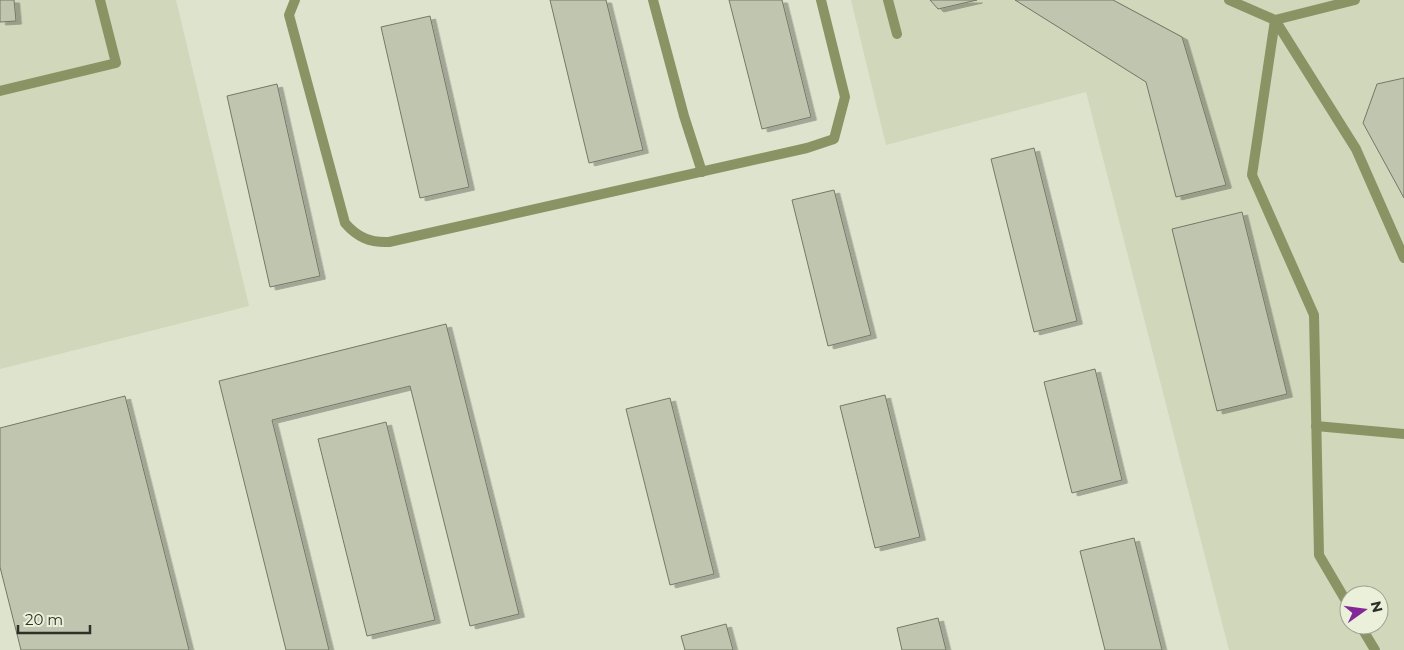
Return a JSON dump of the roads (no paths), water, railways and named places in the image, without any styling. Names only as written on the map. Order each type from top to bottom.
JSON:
[{"type":"street","points":[[0,92],[116,63],[100,0]]},
{"type":"street","points":[[295,0],[289,15],[345,223],[350,230],[368,240],[378,242],[389,242],[702,172],[807,148],[834,139],[845,97],[821,0]]},
{"type":"street","points":[[653,0],[684,116],[702,172]]},
{"type":"street","points":[[888,0],[897,34]]},
{"type":"street","points":[[1229,0],[1275,20],[1356,149],[1404,258]]},
{"type":"street","points":[[1275,20],[1355,0]]},
{"type":"street","points":[[1275,20],[1252,175],[1314,315],[1319,555],[1339,589]]},
{"type":"street","points":[[1316,426],[1404,434]]},
{"type":"street","points":[[1366,635],[1375,650]]}]
